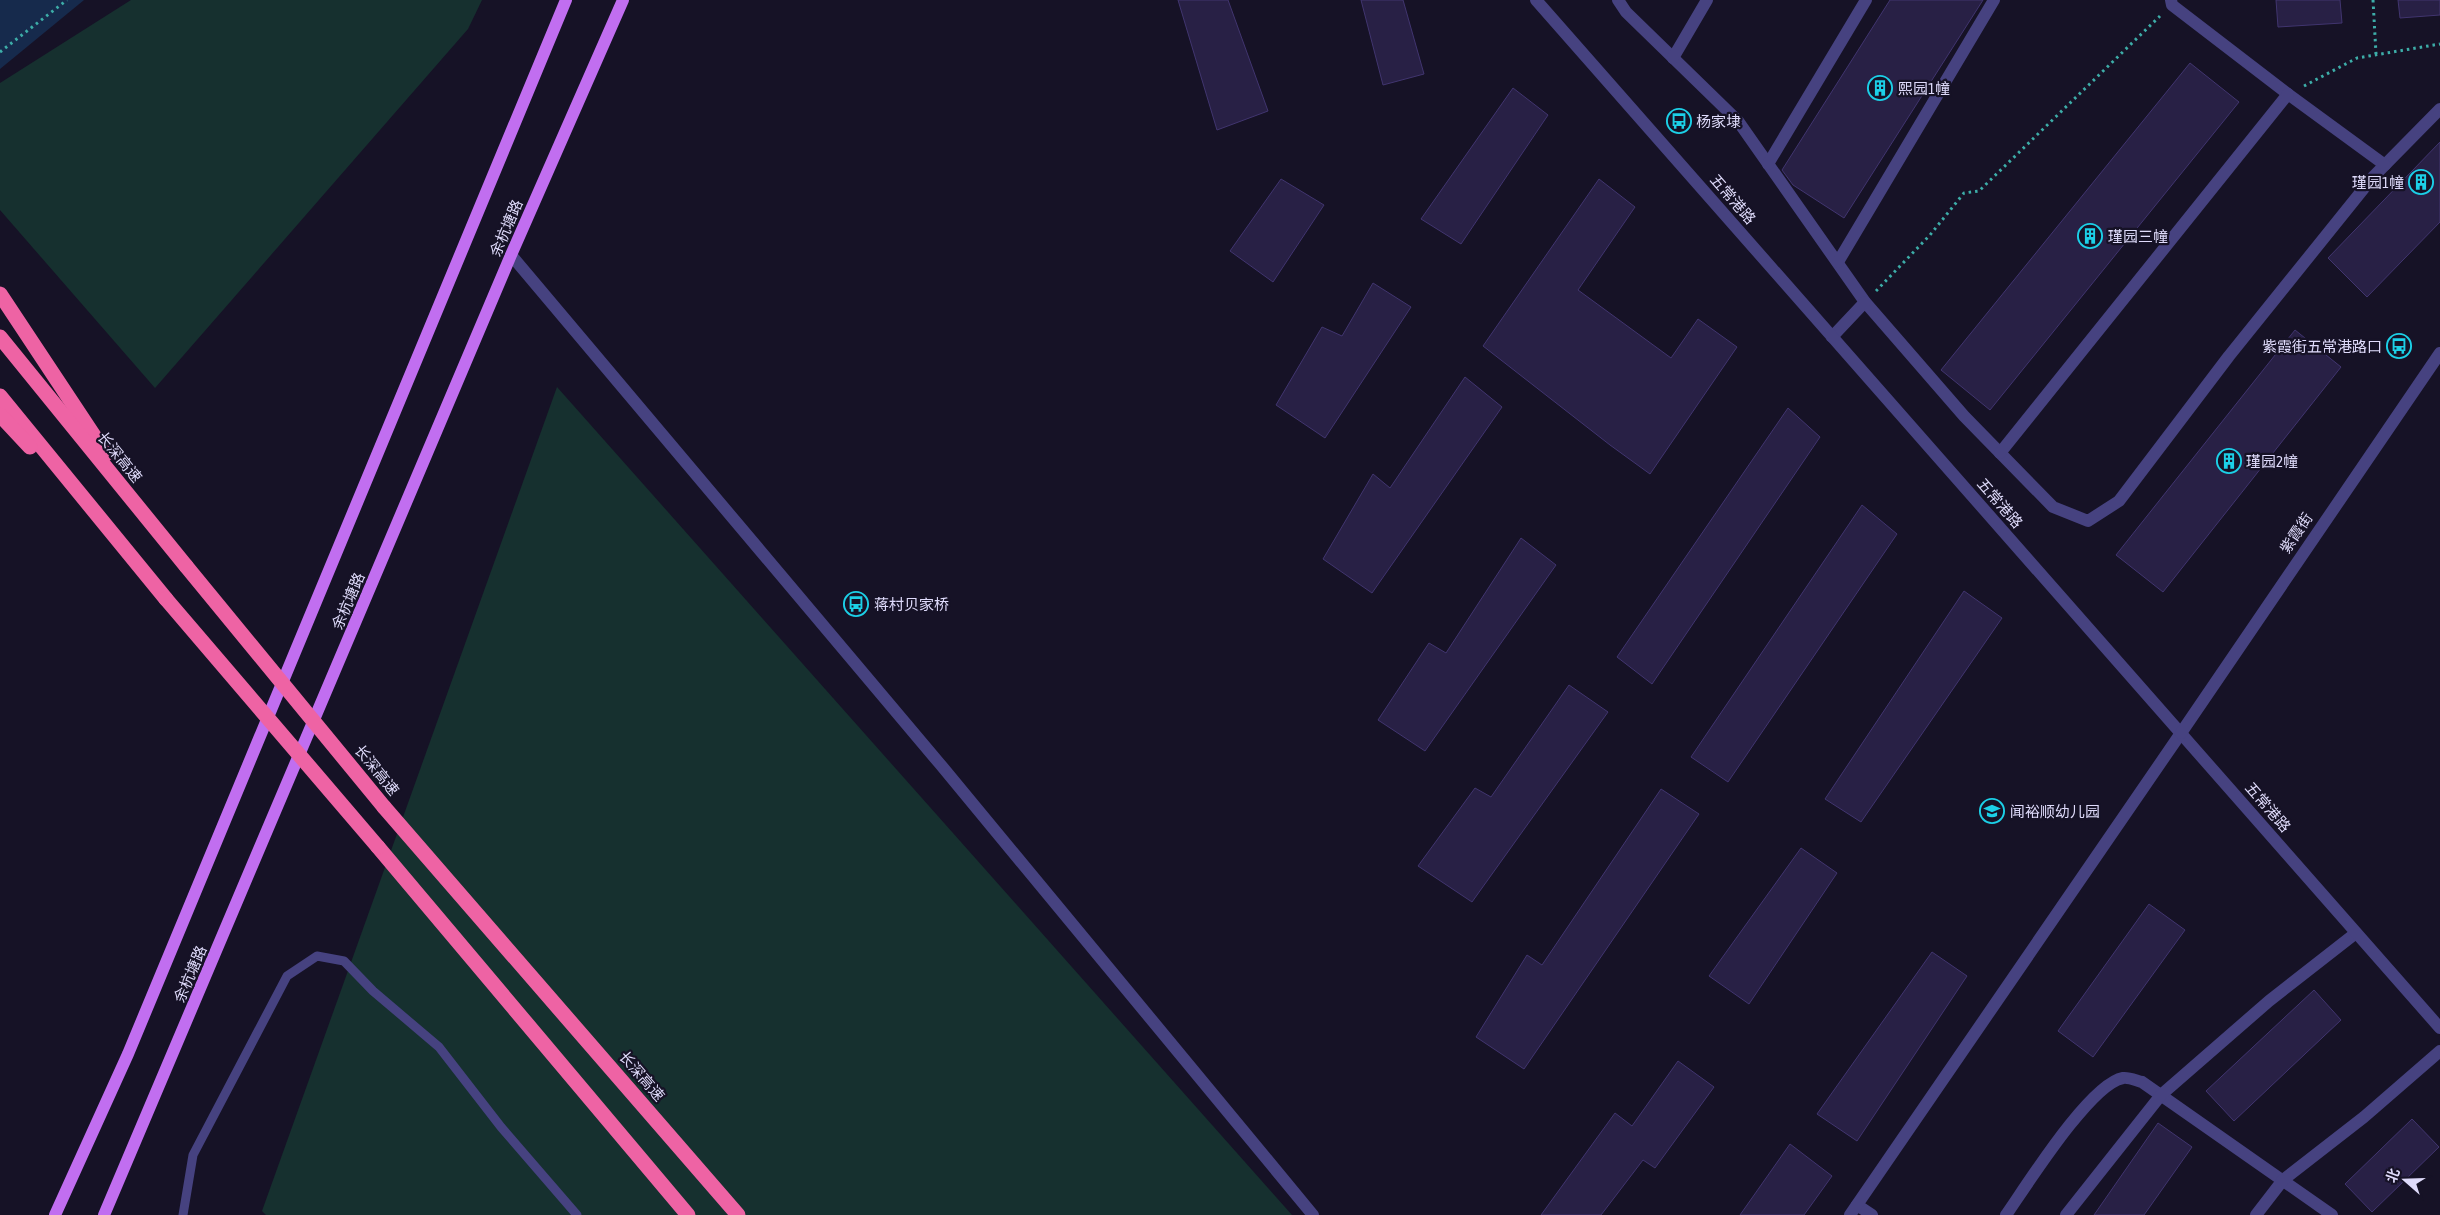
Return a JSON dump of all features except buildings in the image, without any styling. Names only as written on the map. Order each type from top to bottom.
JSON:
[{"type":"highway","points":[[0,294],[154,526]]},
{"type":"highway","name":"长深高速","points":[[0,337],[384,807],[738,1215]]},
{"type":"highway","points":[[0,396],[166,599],[378,846],[688,1215]]},
{"type":"highway","points":[[0,415],[120,543]]},
{"type":"main road","name":"余杭塘路","points":[[55,1215],[128,1054],[566,0]]},
{"type":"main road","name":"余杭塘路","points":[[104,1215],[511,255],[623,0]]},
{"type":"street","name":"五常港路","points":[[1536,0],[2440,1028]]},
{"type":"street","points":[[1618,0],[1626,12],[1738,121],[1865,302],[1964,416],[2053,506],[2088,520],[2119,501],[2230,356],[2385,165],[2440,109]]},
{"type":"street","points":[[1673,58],[1707,0]]},
{"type":"street","points":[[1768,164],[1866,0]]},
{"type":"street","points":[[1838,262],[1994,0]]},
{"type":"street","points":[[2172,2],[2288,94],[2385,165]]},
{"type":"street","points":[[2000,452],[2288,94]]},
{"type":"street","points":[[511,255],[940,764],[1313,1215]]},
{"type":"street","points":[[1832,337],[1865,302]]},
{"type":"street","name":"紫霞街","points":[[1853,1210],[2440,353]]},
{"type":"street","points":[[2066,1215],[2161,1095],[2269,1001],[2356,932]]},
{"type":"street","points":[[2256,1215],[2283,1180],[2364,1116],[2440,1051]]},
{"type":"street","points":[[2006,1215],[2080,1112],[2103,1089],[2124,1078],[2142,1082],[2332,1215]]},
{"type":"street","points":[[1853,1210],[1872,1215]]},
{"type":"lane","points":[[182,1215],[194,1155],[238,1069],[287,976],[318,956],[344,961],[373,992],[439,1047],[500,1127],[577,1215]]},
{"type":"path","points":[[0,52],[67,0]]},
{"type":"path","points":[[2373,0],[2376,54]]},
{"type":"path","points":[[1865,302],[1930,235],[1964,193],[1980,190],[2172,2]]},
{"type":"path","points":[[2288,94],[2357,58],[2440,44]]},
{"type":"green space","points":[[131,0],[482,0],[468,29],[155,388],[0,210],[0,83]]},
{"type":"green space","points":[[557,387],[1292,1215],[266,1215],[262,1211]]},
{"type":"water","points":[[0,0],[84,0],[0,69]]},
{"type":"place","name":"熙园1幢","points":[[1880,88]]},
{"type":"place","name":"杨家埭","points":[[1679,121]]},
{"type":"place","name":"瑾园1幢","points":[[2421,182]]},
{"type":"place","name":"瑾园三幢","points":[[2090,236]]},
{"type":"place","name":"紫霞街五常港路口","points":[[2399,346]]},
{"type":"place","name":"瑾园2幢","points":[[2229,461]]},
{"type":"place","name":"蒋村贝家桥","points":[[856,604]]},
{"type":"place","name":"闻裕顺幼儿园","points":[[1992,811]]}]
